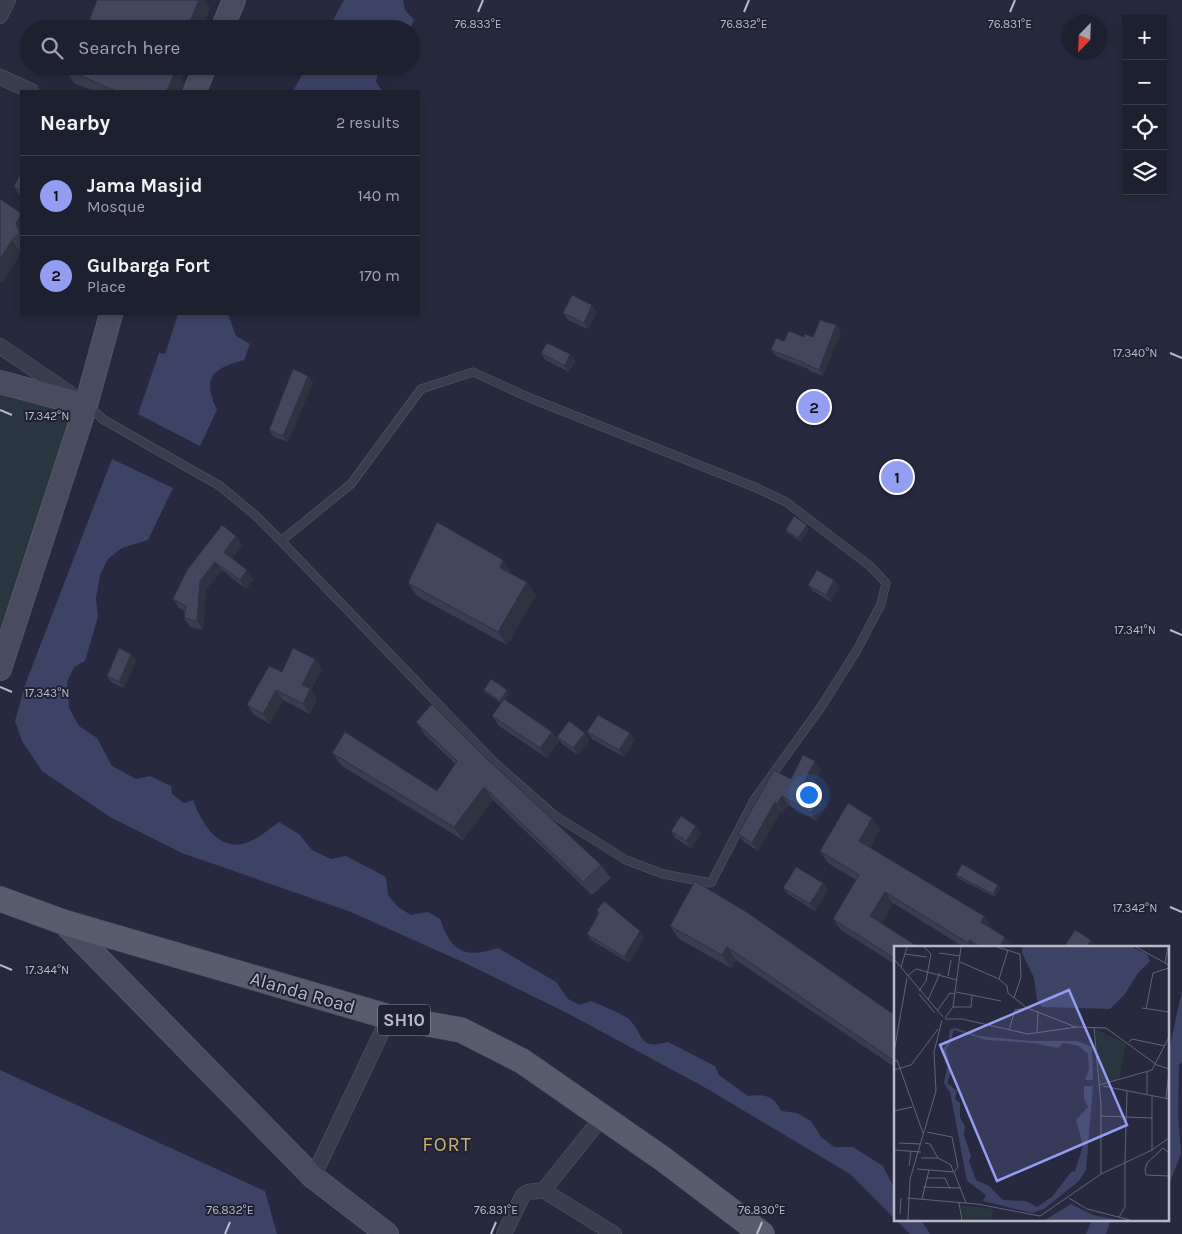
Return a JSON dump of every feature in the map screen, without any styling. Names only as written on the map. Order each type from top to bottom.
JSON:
[{"type":"main road","name":"Alanda Road","points":[[0,899],[63,922],[389,1017],[461,1030],[522,1060],[663,1159],[762,1234]]},
{"type":"street","points":[[0,16],[8,0]]},
{"type":"street","points":[[226,20],[234,0]]},
{"type":"street","points":[[195,90],[201,75]]},
{"type":"street","points":[[0,77],[29,90]]},
{"type":"street","points":[[0,669],[86,404],[111,315]]},
{"type":"street","points":[[0,346],[86,404]]},
{"type":"street","points":[[0,382],[86,404]]},
{"type":"street","points":[[63,922],[313,1177],[388,1234]]},
{"type":"street","points":[[313,1177],[389,1017]]},
{"type":"street","points":[[543,1190],[603,1116]]},
{"type":"street","points":[[504,1234],[523,1195],[528,1192],[543,1190],[614,1234]]},
{"type":"lane","points":[[86,404],[104,420],[220,486],[255,515],[496,764],[554,815],[626,860],[662,874],[711,883],[754,800],[821,707],[857,650],[881,604],[886,583],[870,566],[786,502],[757,488],[530,398],[473,372],[421,389],[351,484],[281,541]]},
{"type":"shaded area","points":[[0,394],[10,395],[72,415],[0,632]]},
{"type":"water","points":[[344,0],[403,0],[405,10],[414,20],[333,20]]},
{"type":"water","points":[[302,75],[377,75],[376,82],[381,90],[294,90]]},
{"type":"water","points":[[178,315],[228,315],[236,336],[250,344],[244,360],[224,367],[212,376],[210,390],[217,410],[200,446],[138,414],[159,353],[165,354]]},
{"type":"water","points":[[112,459],[173,488],[148,540],[122,548],[108,559],[100,575],[96,598],[98,617],[85,661],[74,667],[67,682],[69,708],[79,726],[97,738],[112,766],[136,779],[150,776],[171,786],[172,794],[184,803],[193,800],[206,826],[219,839],[227,843],[236,845],[246,843],[279,822],[299,834],[312,850],[331,859],[346,856],[386,877],[388,895],[398,907],[411,915],[428,912],[440,919],[449,939],[454,946],[461,950],[477,953],[498,948],[556,982],[568,999],[580,1005],[591,1001],[627,1018],[647,1043],[659,1044],[668,1042],[715,1066],[719,1075],[748,1096],[759,1095],[768,1097],[775,1102],[781,1111],[797,1113],[811,1121],[821,1137],[834,1147],[853,1147],[883,1166],[894,1188],[894,1218],[850,1174],[704,1087],[569,1014],[467,964],[351,912],[182,853],[110,817],[42,771],[22,741],[15,721],[25,685]]},
{"type":"water","points":[[1182,991],[1182,1062],[1179,1065],[1178,1113],[1181,1154],[1170,1182],[1170,1046]]},
{"type":"water","points":[[0,1070],[265,1191],[277,1234],[0,1234]]},
{"type":"water","points":[[898,1222],[922,1222],[930,1234],[910,1234]]},
{"type":"water","points":[[1091,1222],[1110,1222],[1106,1234],[1086,1234]]},
{"type":"building","points":[[97,0],[199,0],[191,20],[89,20]]},
{"type":"building","points":[[79,75],[173,75],[167,90],[114,90]]},
{"type":"building","points":[[20,174],[20,190],[14,187]]},
{"type":"building","points":[[0,199],[20,212],[16,223],[20,233],[12,240],[0,259]]},
{"type":"building","points":[[572,295],[592,305],[584,323],[563,313]]},
{"type":"building","points":[[820,320],[836,325],[819,370],[771,350],[776,338],[784,341],[789,331],[804,337],[805,334],[813,337]]},
{"type":"building","points":[[547,343],[570,354],[565,366],[541,353]]},
{"type":"building","points":[[293,369],[308,376],[283,436],[269,430]]},
{"type":"building","points":[[794,516],[807,525],[798,538],[786,530]]},
{"type":"building","points":[[437,522],[503,560],[500,568],[527,582],[498,632],[408,583]]},
{"type":"building","points":[[222,525],[236,536],[224,552],[247,570],[240,580],[215,562],[200,581],[197,621],[184,618],[186,606],[173,599],[187,570]]},
{"type":"building","points":[[817,570],[834,580],[826,595],[808,585]]},
{"type":"building","points":[[119,648],[131,654],[119,682],[107,676]]},
{"type":"building","points":[[293,648],[315,659],[302,685],[310,689],[303,704],[276,690],[263,714],[247,705],[269,666],[282,672]]},
{"type":"building","points":[[491,679],[507,690],[500,701],[484,690]]},
{"type":"building","points":[[504,699],[552,732],[540,748],[492,716]]},
{"type":"building","points":[[432,704],[483,755],[601,865],[583,882],[484,787],[454,827],[332,753],[345,732],[437,791],[457,761],[416,722]]},
{"type":"building","points":[[598,715],[630,733],[619,750],[587,732]]},
{"type":"building","points":[[569,721],[585,733],[573,748],[557,737]]},
{"type":"building","points":[[803,755],[815,761],[802,786],[821,796],[811,813],[782,796],[777,804],[775,802],[752,843],[738,834],[774,770],[791,779]]},
{"type":"building","points":[[848,803],[872,818],[859,841],[984,916],[981,922],[1005,937],[1000,946],[979,946],[970,940],[968,943],[885,892],[870,916],[917,946],[894,946],[894,958],[833,919],[859,875],[820,851]]},
{"type":"building","points":[[681,816],[696,826],[686,841],[671,831]]},
{"type":"building","points":[[962,864],[998,885],[993,894],[956,875]]},
{"type":"building","points":[[796,867],[823,883],[810,904],[783,888]]},
{"type":"building","points":[[695,881],[748,913],[894,1015],[894,1061],[727,947],[722,955],[670,926]]},
{"type":"building","points":[[604,901],[640,931],[624,957],[587,934],[599,913],[597,910]]},
{"type":"building","points":[[1075,930],[1091,940],[1087,946],[1065,946]]},
{"type":"place","name":"Gulbarga Fort","points":[[814,407]]},
{"type":"place","name":"Jama Masjid","points":[[897,477]]},
{"type":"district","name":"FORT","points":[[447,1144]]}]
